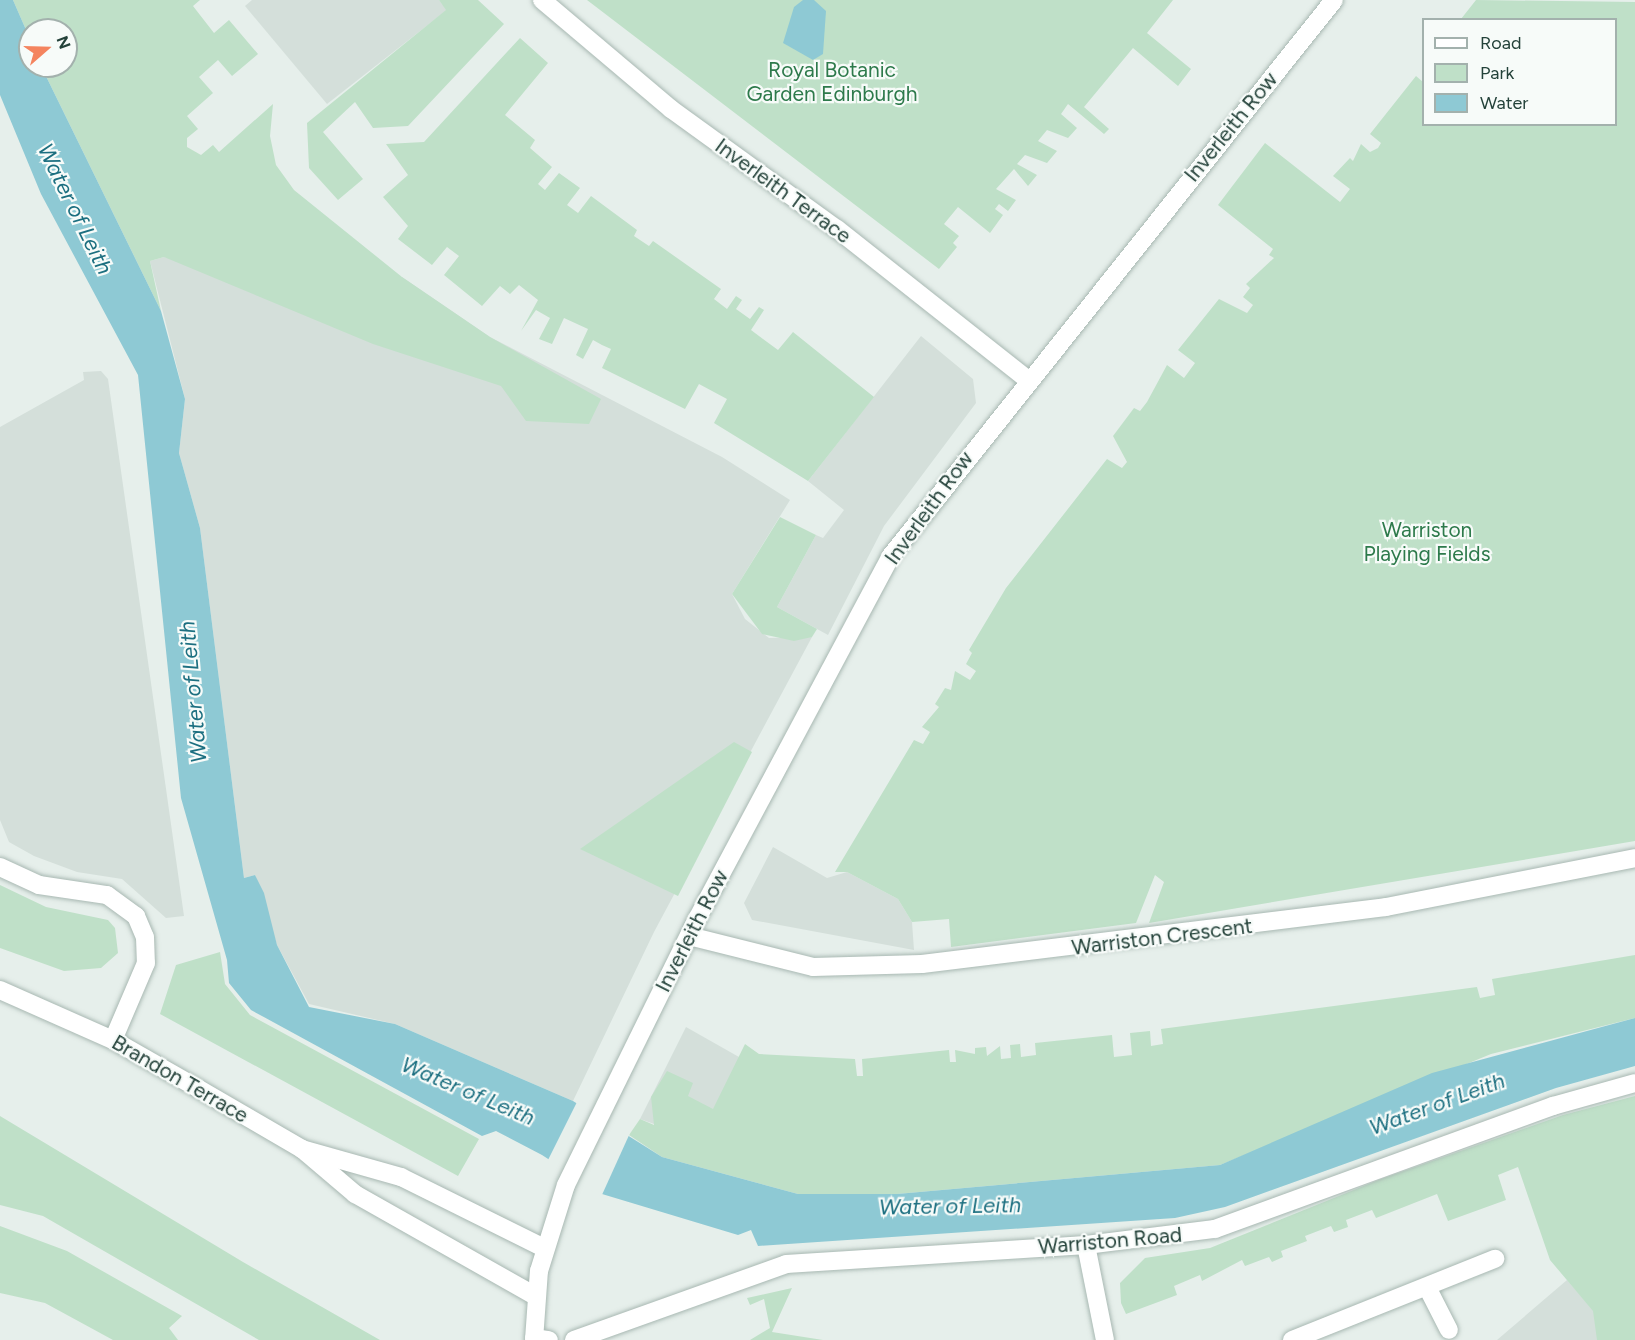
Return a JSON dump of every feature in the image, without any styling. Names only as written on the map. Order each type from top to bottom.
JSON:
[{"type":"street","name":"Inverleith Terrace","points":[[542,0],[671,110],[829,223],[1027,379]]},
{"type":"street","name":"Inverleith Row","points":[[539,1339],[535,1296],[544,1248],[566,1185],[689,936],[890,557],[1027,379],[1334,0]]},
{"type":"street","name":"Warriston Crescent","points":[[689,936],[813,967],[922,964],[1386,907],[1635,858]]},
{"type":"street","points":[[0,867],[39,885],[107,895],[135,916],[145,937],[147,963],[113,1040]]},
{"type":"street","name":"Brandon Terrace","points":[[0,990],[57,1013],[113,1040],[302,1149],[355,1194],[535,1296]]},
{"type":"street","name":"Warriston Road","points":[[574,1340],[786,1263],[1086,1245],[1222,1227],[1552,1106],[1635,1083]]},
{"type":"street","name":"Brandon Terrace","points":[[302,1149],[400,1176],[544,1248]]},
{"type":"street","points":[[1086,1245],[1105,1340]]},
{"type":"street","points":[[1292,1340],[1495,1259]]},
{"type":"street","points":[[1426,1287],[1449,1330]]},
{"type":"shaded area","points":[[252,0],[439,0],[447,10],[327,104],[245,6]]},
{"type":"shaded area","points":[[164,257],[402,277],[490,337],[722,457],[790,500],[732,594],[745,619],[769,638],[812,637],[654,932],[573,1101],[395,1024],[309,1004],[277,945],[255,875],[244,878],[200,528],[179,453],[185,399],[150,261]]},
{"type":"shaded area","points":[[921,336],[973,379],[976,403],[884,526],[828,635],[777,607],[816,535],[823,538],[844,510],[808,481]]},
{"type":"shaded area","points":[[101,371],[108,379],[184,916],[166,918],[122,879],[77,872],[34,856],[9,842],[0,820],[0,427],[84,380],[83,372]]},
{"type":"shaded area","points":[[773,847],[827,878],[847,872],[898,899],[912,922],[914,950],[752,920],[744,903]]},
{"type":"shaded area","points":[[686,1027],[739,1057],[728,1150],[640,1119]]},
{"type":"shaded area","points":[[1567,1280],[1594,1311],[1635,1340],[1497,1340]]},
{"type":"green space","points":[[13,0],[200,0],[193,6],[214,33],[229,20],[258,54],[232,76],[218,60],[199,77],[213,93],[187,116],[198,129],[187,138],[187,147],[201,155],[213,145],[219,152],[273,104],[270,136],[276,165],[294,190],[402,277],[490,337],[601,399],[589,424],[526,421],[501,386],[373,344],[164,257],[150,261],[161,311],[47,78],[78,78],[78,18],[21,18]]},
{"type":"green space","points":[[439,0],[478,0],[504,24],[408,126],[373,128],[355,102],[323,132],[363,179],[338,200],[309,168],[307,123],[446,10]]},
{"type":"green space","name":"Royal Botanic Garden Edinburgh","points":[[587,0],[1173,0],[1147,33],[1191,69],[1178,86],[1133,48],[1084,107],[1109,129],[1104,134],[1068,104],[1061,114],[1077,128],[1068,138],[1047,130],[1038,141],[1057,151],[1047,163],[1025,155],[1017,164],[1037,175],[1028,186],[1014,169],[996,189],[1016,200],[1008,211],[999,204],[995,209],[1003,215],[990,233],[958,207],[944,224],[959,236],[953,243],[957,247],[939,269]]},
{"type":"green space","name":"Warriston Playing Fields","points":[[1476,0],[1635,2],[1635,841],[1149,923],[1164,882],[1155,875],[1136,923],[951,947],[949,919],[912,922],[898,899],[847,872],[835,872],[914,740],[923,744],[930,732],[922,727],[939,707],[935,704],[945,688],[951,690],[955,671],[970,680],[976,671],[966,664],[972,653],[969,650],[1006,588],[1107,459],[1122,468],[1127,462],[1113,436],[1134,408],[1140,411],[1147,402],[1167,365],[1184,378],[1195,363],[1178,350],[1219,299],[1247,313],[1253,305],[1243,297],[1250,288],[1246,284],[1274,258],[1269,255],[1273,249],[1218,205],[1265,143],[1340,202],[1350,189],[1333,176],[1350,158],[1353,161],[1361,144],[1370,152],[1378,148],[1381,143],[1370,134],[1416,76],[1422,81],[1422,126],[1617,126],[1617,18],[1462,18]]},
{"type":"green space","points":[[520,38],[548,63],[505,115],[535,140],[530,148],[552,167],[538,184],[545,190],[559,173],[580,188],[567,205],[578,213],[591,196],[637,230],[634,236],[649,246],[653,241],[721,289],[714,299],[727,309],[736,296],[742,300],[736,309],[750,319],[759,307],[764,310],[751,330],[778,350],[793,332],[874,397],[808,481],[714,423],[727,399],[699,384],[685,409],[602,368],[611,349],[593,340],[583,359],[576,355],[588,329],[564,318],[552,344],[539,339],[550,318],[536,310],[521,331],[538,300],[519,285],[510,294],[500,286],[482,306],[444,275],[459,256],[447,247],[432,265],[398,239],[408,226],[383,197],[408,175],[386,144],[424,142]]},
{"type":"green space","points":[[780,517],[816,535],[777,607],[817,629],[812,637],[794,641],[762,634],[732,594]]},
{"type":"green space","points":[[734,742],[752,752],[678,896],[580,849]]},
{"type":"green space","points":[[0,885],[46,907],[108,920],[115,928],[118,953],[101,968],[64,971],[0,948]]},
{"type":"green space","points":[[220,952],[225,984],[250,1015],[479,1139],[458,1176],[160,1014],[176,965]]},
{"type":"green space","points":[[1635,955],[1635,1018],[1491,1054],[1220,1165],[897,1194],[798,1194],[662,1157],[629,1135],[640,1119],[654,1125],[651,1097],[667,1071],[693,1083],[688,1096],[713,1109],[745,1044],[759,1054],[855,1059],[857,1076],[863,1076],[862,1059],[949,1050],[950,1062],[956,1062],[955,1050],[975,1054],[975,1048],[986,1047],[987,1056],[1000,1046],[1001,1059],[1011,1058],[1010,1045],[1020,1044],[1021,1057],[1036,1055],[1035,1043],[1112,1035],[1114,1057],[1132,1055],[1130,1033],[1150,1031],[1151,1046],[1163,1044],[1161,1029],[1477,987],[1480,998],[1495,995],[1492,979]]},
{"type":"green space","points":[[1635,1096],[1635,1340],[1597,1340],[1593,1311],[1550,1260],[1518,1167],[1498,1175],[1506,1200],[1448,1221],[1437,1194],[1376,1218],[1372,1210],[1346,1220],[1348,1227],[1334,1232],[1331,1226],[1305,1236],[1307,1241],[1281,1251],[1283,1257],[1272,1262],[1269,1257],[1245,1266],[1242,1260],[1202,1281],[1200,1275],[1174,1286],[1177,1295],[1126,1314],[1121,1303],[1120,1283],[1145,1258],[1210,1248],[1381,1179],[1563,1115]]},
{"type":"green space","points":[[0,1116],[243,1262],[380,1340],[259,1340],[43,1216],[0,1205]]},
{"type":"green space","points":[[0,1226],[67,1251],[182,1316],[169,1328],[178,1340],[113,1340],[45,1303],[0,1293]]},
{"type":"green space","points":[[792,1288],[772,1332],[823,1340],[750,1340],[770,1328],[764,1299],[750,1305],[747,1298]]},
{"type":"water","name":"Water of Leith","points":[[0,0],[13,0],[21,18],[18,18],[18,78],[47,78],[161,311],[185,399],[179,453],[200,528],[244,878],[255,875],[264,893],[277,945],[309,1007],[395,1024],[573,1101],[662,1157],[798,1194],[897,1194],[1220,1165],[1432,1073],[1635,1018],[1635,1066],[1556,1088],[1225,1207],[1175,1218],[758,1246],[751,1230],[738,1235],[602,1194],[542,1155],[496,1131],[482,1136],[251,1010],[229,983],[227,960],[181,798],[138,375],[41,194],[0,95]]},
{"type":"water","points":[[803,0],[814,0],[826,11],[823,54],[813,60],[783,43],[794,7]]},
{"type":"pier","points":[[578,1100],[630,1133],[601,1197],[547,1162]]}]
